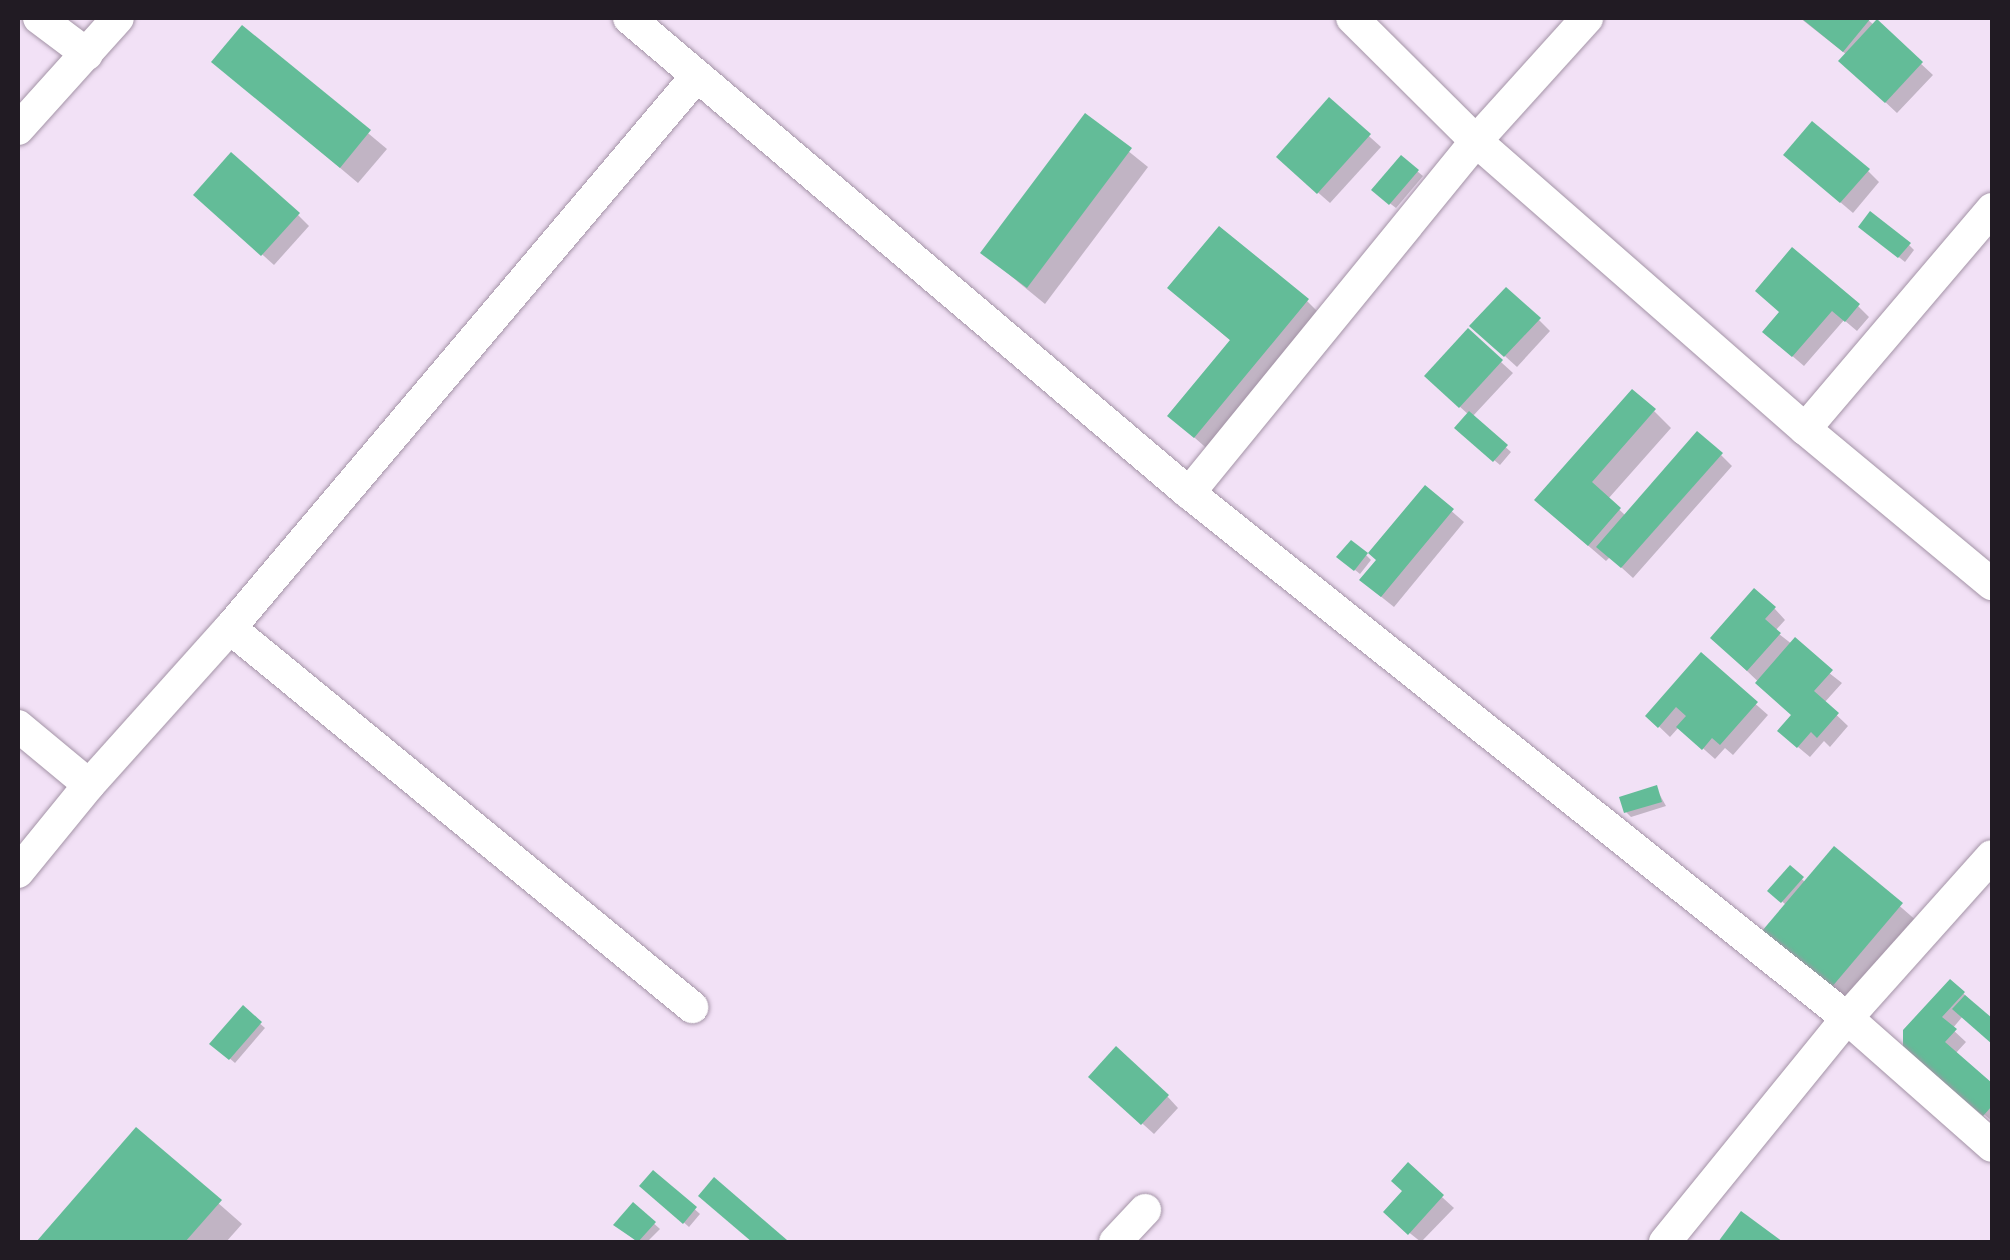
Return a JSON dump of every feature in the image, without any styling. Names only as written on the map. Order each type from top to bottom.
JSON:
[{"type":"street","points":[[40,18],[87,54]]},
{"type":"street","points":[[18,128],[118,18]]},
{"type":"street","points":[[629,18],[1189,493],[1846,1018],[1992,1146]]},
{"type":"street","points":[[1352,18],[1476,141],[1805,429],[1992,584]]},
{"type":"street","points":[[1189,493],[1476,141],[1587,18]]},
{"type":"street","points":[[18,872],[89,785],[230,628],[696,76]]},
{"type":"street","points":[[1805,429],[1992,208]]},
{"type":"street","points":[[230,628],[692,1007]]},
{"type":"street","points":[[18,726],[89,785]]},
{"type":"street","points":[[1665,1242],[1846,1018],[1992,856]]},
{"type":"street","points":[[1115,1242],[1145,1210]]},
{"type":"building","points":[[1801,18],[1871,18],[1843,52]]},
{"type":"building","points":[[1877,19],[1923,62],[1885,103],[1838,61]]},
{"type":"building","points":[[242,25],[371,130],[340,168],[211,62]]},
{"type":"building","points":[[1329,97],[1371,134],[1317,194],[1276,157]]},
{"type":"building","points":[[1085,113],[1132,148],[1027,288],[980,253]]},
{"type":"building","points":[[1812,121],[1870,169],[1840,203],[1783,155]]},
{"type":"building","points":[[231,152],[300,213],[261,256],[193,195]]},
{"type":"building","points":[[1401,155],[1419,170],[1389,205],[1371,190]]},
{"type":"building","points":[[1870,211],[1911,243],[1898,258],[1858,227]]},
{"type":"building","points":[[1219,226],[1309,299],[1194,438],[1167,416],[1230,340],[1167,288]]},
{"type":"building","points":[[1792,247],[1860,304],[1845,322],[1832,311],[1792,357],[1762,332],[1779,312],[1755,291]]},
{"type":"building","points":[[1506,287],[1541,318],[1504,357],[1469,326]]},
{"type":"building","points":[[1468,328],[1503,360],[1459,408],[1424,376]]},
{"type":"building","points":[[1632,389],[1656,409],[1592,482],[1621,508],[1588,546],[1534,500]]},
{"type":"building","points":[[1469,411],[1508,445],[1493,462],[1454,428]]},
{"type":"building","points":[[1697,431],[1723,453],[1621,568],[1596,547]]},
{"type":"building","points":[[1425,485],[1454,509],[1381,597],[1359,580],[1376,560],[1368,553]]},
{"type":"building","points":[[1351,540],[1368,553],[1354,571],[1336,557]]},
{"type":"building","points":[[1754,588],[1776,607],[1765,619],[1781,633],[1747,671],[1710,638]]},
{"type":"building","points":[[1795,637],[1833,670],[1814,691],[1839,713],[1817,738],[1811,732],[1797,748],[1777,731],[1791,715],[1755,683]]},
{"type":"building","points":[[1701,652],[1758,702],[1720,745],[1712,738],[1702,750],[1676,727],[1686,716],[1676,707],[1658,728],[1645,716]]},
{"type":"building","points":[[1657,785],[1662,802],[1624,813],[1619,797]]},
{"type":"building","points":[[1834,846],[1903,903],[1831,988],[1762,931]]},
{"type":"building","points":[[1790,865],[1804,877],[1781,903],[1767,891]]},
{"type":"building","points":[[1950,979],[1965,992],[1942,1017],[1957,1029],[1945,1042],[1992,1083],[1992,1106],[1983,1116],[1903,1048],[1903,1030]]},
{"type":"building","points":[[1965,995],[1992,1018],[1992,1044],[1952,1009]]},
{"type":"building","points":[[243,1005],[262,1022],[229,1060],[209,1044]]},
{"type":"building","points":[[1116,1046],[1169,1095],[1141,1125],[1088,1077]]},
{"type":"building","points":[[136,1127],[222,1200],[185,1242],[36,1242]]},
{"type":"building","points":[[1408,1162],[1444,1195],[1408,1235],[1383,1212],[1402,1191],[1391,1181]]},
{"type":"building","points":[[653,1170],[697,1207],[683,1224],[639,1186]]},
{"type":"building","points":[[714,1177],[787,1240],[752,1242],[698,1196]]},
{"type":"building","points":[[633,1202],[656,1222],[638,1242],[613,1225]]},
{"type":"building","points":[[1741,1211],[1783,1242],[1718,1242]]}]
